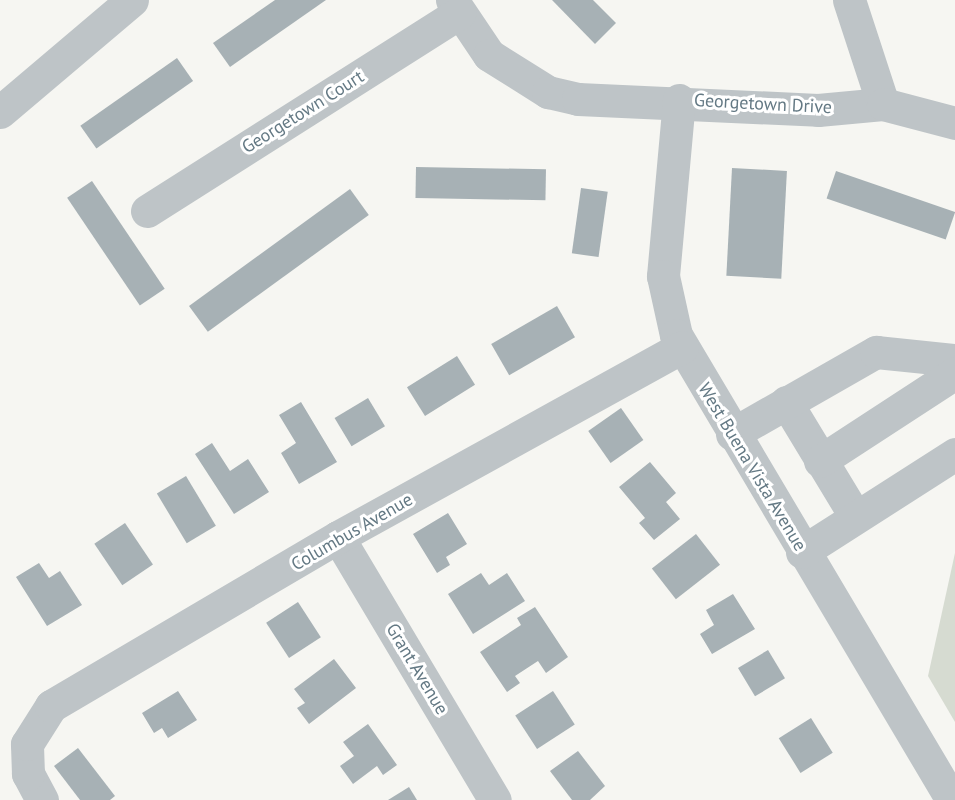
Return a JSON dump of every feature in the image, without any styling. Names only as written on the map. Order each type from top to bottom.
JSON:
[{"type":"street","points":[[0,112],[132,0]]},
{"type":"street","points":[[849,0],[883,104]]},
{"type":"street","name":"Georgetown Drive","points":[[455,6],[489,55],[548,92],[578,99],[679,100],[818,110],[883,104],[955,123]]},
{"type":"street","name":"Georgetown Court","points":[[147,211],[455,6]]},
{"type":"street","name":"West Buena Vista Avenue","points":[[679,100],[663,276],[668,311],[682,347],[802,552],[952,800]]},
{"type":"street","name":"Columbus Avenue","points":[[42,800],[28,774],[32,729],[51,706],[339,537],[682,347]]},
{"type":"street","points":[[732,434],[876,352],[955,360]]},
{"type":"street","points":[[820,461],[955,373]]},
{"type":"street","points":[[786,402],[855,516]]},
{"type":"street","points":[[802,552],[955,454]]},
{"type":"street","name":"Grant Avenue","points":[[339,537],[495,800]]},
{"type":"shaded area","points":[[955,553],[955,722],[928,676]]},
{"type":"building","points":[[275,0],[326,0],[230,67],[213,43]]},
{"type":"building","points":[[552,0],[593,0],[616,23],[595,44]]},
{"type":"building","points":[[177,58],[193,81],[96,149],[80,126]]},
{"type":"building","points":[[416,167],[546,169],[545,200],[415,198]]},
{"type":"building","points":[[732,168],[787,171],[781,279],[726,276]]},
{"type":"building","points":[[836,171],[955,212],[946,239],[827,198]]},
{"type":"building","points":[[92,181],[165,289],[140,306],[67,198]]},
{"type":"building","points":[[581,188],[608,192],[599,257],[572,253]]},
{"type":"building","points":[[350,189],[369,215],[208,332],[189,306]]},
{"type":"building","points":[[557,306],[575,337],[509,375],[491,344]]},
{"type":"building","points":[[457,356],[475,385],[425,416],[407,387]]},
{"type":"building","points":[[368,398],[385,426],[352,446],[335,418]]},
{"type":"building","points":[[301,402],[337,462],[299,484],[281,453],[296,443],[279,415]]},
{"type":"building","points":[[621,408],[643,440],[611,463],[588,431]]},
{"type":"building","points":[[212,443],[230,471],[248,459],[269,492],[234,514],[195,454]]},
{"type":"building","points":[[650,462],[676,493],[666,502],[680,519],[654,540],[639,523],[645,518],[619,487]]},
{"type":"building","points":[[186,476],[216,526],[187,543],[157,494]]},
{"type":"building","points":[[448,513],[467,544],[446,557],[450,565],[437,573],[413,534]]},
{"type":"building","points":[[125,523],[153,564],[122,585],[94,544]]},
{"type":"building","points":[[696,534],[720,565],[676,599],[652,568]]},
{"type":"building","points":[[39,563],[49,578],[60,571],[82,605],[47,626],[16,577]]},
{"type":"building","points":[[481,573],[489,585],[507,573],[525,601],[473,634],[448,594]]},
{"type":"building","points":[[733,594],[755,629],[712,654],[700,634],[714,625],[706,610]]},
{"type":"building","points":[[298,602],[321,637],[289,658],[266,623]]},
{"type":"building","points":[[535,607],[568,657],[546,673],[538,661],[515,676],[520,683],[507,692],[480,652],[521,625],[517,618]]},
{"type":"building","points":[[768,650],[785,678],[755,696],[738,668]]},
{"type":"building","points":[[334,659],[356,688],[309,724],[297,708],[305,703],[294,689]]},
{"type":"building","points":[[178,691],[197,720],[168,738],[162,728],[154,733],[142,713]]},
{"type":"building","points":[[553,691],[575,725],[537,749],[515,716]]},
{"type":"building","points":[[811,718],[833,753],[801,773],[779,738]]},
{"type":"building","points":[[368,724],[397,765],[383,775],[377,766],[353,784],[340,766],[354,756],[343,742]]},
{"type":"building","points":[[78,748],[115,796],[110,800],[80,800],[54,766]]},
{"type":"building","points":[[578,751],[605,786],[590,800],[572,800],[550,771]]},
{"type":"building","points":[[409,787],[417,800],[388,800]]}]
